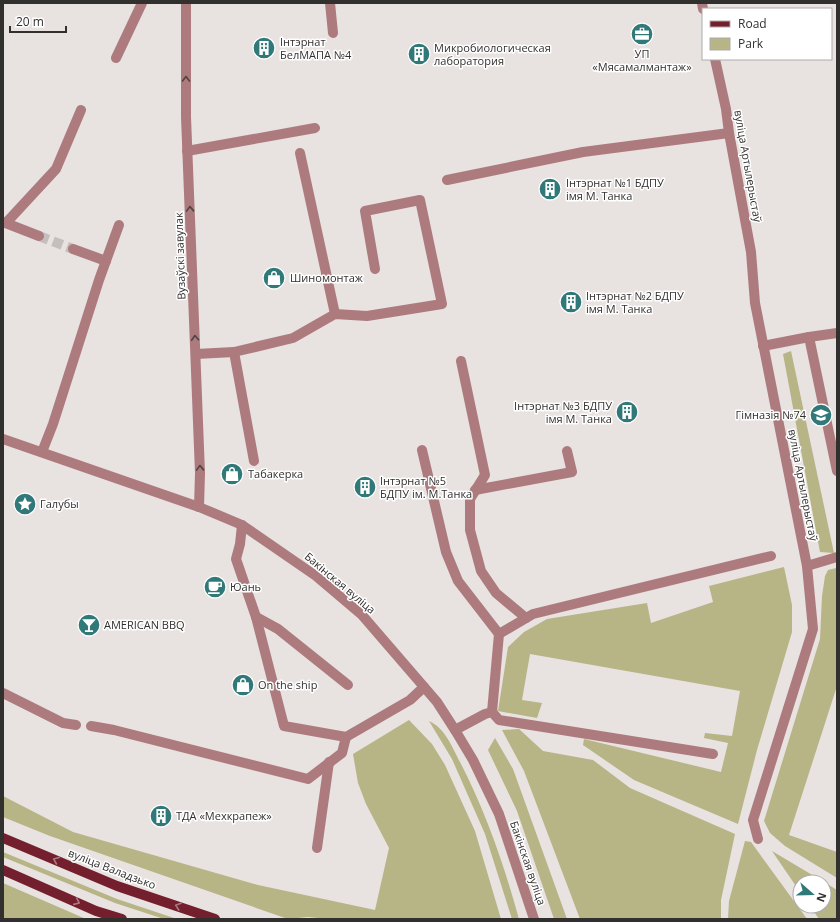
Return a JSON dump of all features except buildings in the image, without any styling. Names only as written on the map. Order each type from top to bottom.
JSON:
[{"type":"main road","name":"вуліца Валадзько","points":[[3,838],[118,886],[215,919]]},
{"type":"main road","points":[[3,870],[96,911],[122,919]]},
{"type":"street","points":[[116,58],[142,3]]},
{"type":"street","name":"Вузаўскі завулак","points":[[186,3],[186,117],[200,473],[199,507]]},
{"type":"street","points":[[330,3],[334,33]]},
{"type":"street","name":"вуліца Артылерыстаў","points":[[714,60],[726,109],[751,252],[755,303],[807,566],[813,628],[753,820],[758,839]]},
{"type":"street","points":[[39,236],[4,223],[56,169],[81,110]]},
{"type":"street","points":[[187,151],[315,128]]},
{"type":"street","points":[[447,180],[583,152],[729,132]]},
{"type":"street","points":[[300,153],[334,314]]},
{"type":"street","points":[[196,354],[234,352],[293,338],[334,314],[367,316],[442,304],[420,200],[365,211],[375,269]]},
{"type":"street","points":[[42,452],[118,225]]},
{"type":"street","points":[[74,249],[106,261]]},
{"type":"street","points":[[763,346],[837,333]]},
{"type":"street","points":[[809,337],[837,471]]},
{"type":"street","points":[[234,352],[254,461]]},
{"type":"street","points":[[461,361],[485,475],[470,499],[470,530],[481,571],[496,593],[526,618]]},
{"type":"street","name":"Бакінская вуліца","points":[[3,438],[199,507],[242,525],[316,576],[362,615],[424,687],[456,730],[473,760],[499,814],[534,919]]},
{"type":"street","points":[[422,450],[446,552],[458,581],[499,634],[492,712],[499,720],[713,754]]},
{"type":"street","points":[[475,490],[572,472],[567,451]]},
{"type":"street","points":[[242,525],[240,544],[236,559],[256,617],[284,726],[346,737],[410,700],[424,687]]},
{"type":"street","points":[[499,634],[532,614],[771,556]]},
{"type":"street","points":[[807,566],[837,557]]},
{"type":"street","points":[[256,617],[278,629],[348,685]]},
{"type":"street","points":[[3,692],[63,723],[76,725]]},
{"type":"street","points":[[456,730],[485,714],[492,712]]},
{"type":"street","points":[[91,726],[114,730],[308,779],[342,753],[346,737]]},
{"type":"street","points":[[316,848],[329,762]]},
{"type":"green space","points":[[791,351],[834,553],[820,552],[783,354]]},
{"type":"green space","points":[[784,567],[792,605],[792,632],[757,750],[738,824],[634,780],[583,745],[584,739],[721,772],[728,743],[704,738],[705,733],[732,736],[740,691],[530,654],[522,700],[542,703],[537,718],[498,711],[508,647],[524,632],[547,619],[647,603],[651,623],[713,602],[709,586]]},
{"type":"green space","points":[[836,568],[837,686],[789,835],[837,852],[837,878],[785,846],[770,833],[764,821],[820,639],[822,596],[825,576],[828,570]]},
{"type":"green space","points":[[409,720],[432,744],[445,765],[475,831],[501,919],[328,919],[308,917],[288,919],[50,836],[3,817],[3,796],[73,832],[258,885],[375,910],[389,848],[366,804],[358,783],[353,754]]},
{"type":"green space","points":[[429,721],[435,724],[448,738],[478,800],[494,839],[519,919],[512,919],[485,834],[452,759]]},
{"type":"green space","points":[[519,729],[543,751],[593,760],[630,788],[735,834],[721,900],[721,919],[580,919],[524,771],[502,730]]},
{"type":"green space","points":[[495,738],[513,769],[567,919],[554,919],[517,811],[488,750]]},
{"type":"green space","points":[[745,841],[751,842],[792,898],[792,914],[803,914],[807,919],[728,919],[729,901]]},
{"type":"green space","points":[[772,851],[811,874],[792,874],[792,880]]},
{"type":"green space","points":[[3,852],[117,899],[177,919],[164,919],[115,903],[3,857]]},
{"type":"green space","points":[[3,883],[86,919],[3,919]]},
{"type":"green space","points":[[832,887],[837,890],[837,919],[819,919],[816,914],[832,914]]},
{"type":"tunnel","points":[[39,236],[73,249]]},
{"type":"place","name":"УП «Мясамалмантаж»","points":[[642,34]]},
{"type":"place","name":"Інтэрнат БелМАПА №4","points":[[264,48]]},
{"type":"place","name":"Микробиологическая лаборатория","points":[[419,54]]},
{"type":"place","name":"Інтэрнат №1 БДПУ імя М. Танка","points":[[550,189]]},
{"type":"place","name":"Шиномонтаж","points":[[274,278]]},
{"type":"place","name":"Інтэрнат №2 БДПУ імя М. Танка","points":[[571,302]]},
{"type":"place","name":"Інтэрнат №3 БДПУ імя М. Танка","points":[[627,412]]},
{"type":"place","name":"Гімназія №74","points":[[821,415]]},
{"type":"place","name":"Табакерка","points":[[232,474]]},
{"type":"place","name":"Інтэрнат №5 БДПУ ім. М.Танка","points":[[365,487]]},
{"type":"place","name":"Галубы","points":[[25,504]]},
{"type":"place","name":"Юань","points":[[215,587]]},
{"type":"place","name":"AMERICAN BBQ","points":[[89,625]]},
{"type":"place","name":"On the ship","points":[[243,685]]},
{"type":"place","name":"ТДА «Мехкрапеж»","points":[[161,816]]}]
